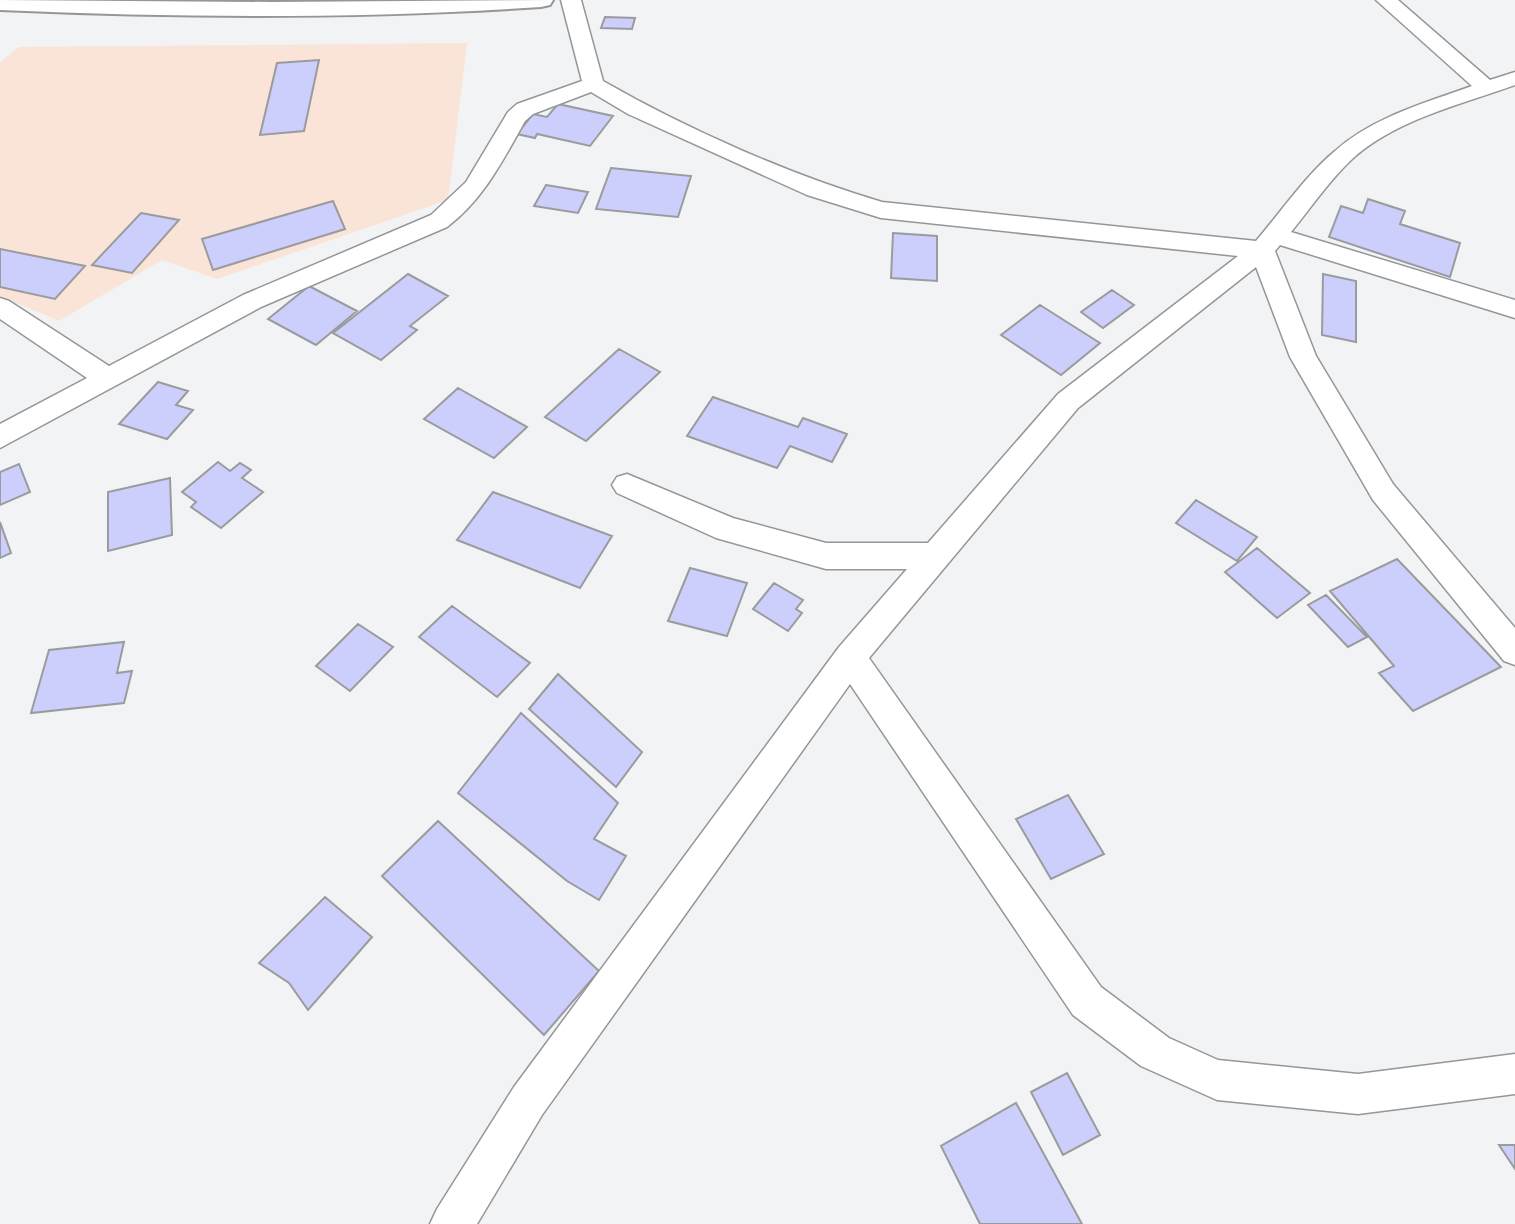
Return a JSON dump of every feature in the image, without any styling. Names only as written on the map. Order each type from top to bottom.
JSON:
[{"type":"highway","points":[[0,3],[98,8],[345,11],[541,0]]},
{"type":"street","points":[[571,0],[593,84],[636,108],[815,190],[868,207],[1268,243],[1515,309]]},
{"type":"street","points":[[1386,0],[1501,83]]},
{"type":"street","points":[[452,1224],[528,1101],[850,657],[1068,401],[1268,243],[1342,156],[1371,135],[1414,114],[1501,83]]},
{"type":"street","points":[[0,437],[251,301],[447,216],[467,199],[516,117],[525,109],[593,84]]},
{"type":"street","points":[[1268,243],[1303,357],[1383,492],[1515,651]]},
{"type":"street","points":[[0,307],[109,379]]},
{"type":"street","points":[[627,485],[727,529],[826,556],[937,556]]},
{"type":"street","points":[[850,657],[1087,1001],[1155,1052],[1217,1080],[1358,1094],[1515,1074]]},
{"type":"shaded area","points":[[467,43],[448,200],[217,279],[162,260],[59,321],[0,296],[0,62],[19,47]]},
{"type":"building","points":[[605,17],[635,18],[632,29],[601,28]]},
{"type":"building","points":[[319,60],[304,131],[260,135],[277,63]]},
{"type":"building","points":[[558,104],[613,116],[590,146],[537,134],[535,138],[517,134],[533,114],[547,117]]},
{"type":"building","points":[[611,168],[691,176],[678,217],[596,209]]},
{"type":"building","points":[[546,185],[588,192],[578,213],[534,206]]},
{"type":"building","points":[[1368,199],[1405,211],[1400,224],[1460,243],[1450,277],[1329,237],[1341,206],[1363,213]]},
{"type":"building","points":[[333,201],[345,229],[213,270],[202,239]]},
{"type":"building","points":[[141,213],[179,220],[132,273],[92,265]]},
{"type":"building","points":[[893,233],[937,236],[937,281],[891,278]]},
{"type":"building","points":[[0,249],[85,266],[55,299],[0,287]]},
{"type":"building","points":[[408,274],[448,296],[410,326],[417,330],[381,360],[333,333]]},
{"type":"building","points":[[1323,274],[1356,281],[1356,342],[1322,335]]},
{"type":"building","points":[[309,286],[357,311],[316,345],[268,319]]},
{"type":"building","points":[[1112,290],[1134,305],[1103,328],[1081,312]]},
{"type":"building","points":[[1040,305],[1100,343],[1061,375],[1001,335]]},
{"type":"building","points":[[619,349],[660,372],[586,441],[545,417]]},
{"type":"building","points":[[158,382],[188,391],[176,405],[193,410],[167,439],[119,424]]},
{"type":"building","points":[[458,388],[527,427],[494,458],[424,419]]},
{"type":"building","points":[[713,397],[798,427],[803,418],[847,434],[832,462],[790,446],[777,468],[687,436]]},
{"type":"building","points":[[218,462],[230,471],[240,463],[251,470],[242,478],[263,492],[221,528],[191,507],[196,502],[182,492]]},
{"type":"building","points":[[19,464],[30,492],[0,505],[0,472]]},
{"type":"building","points":[[170,478],[172,535],[108,551],[108,492]]},
{"type":"building","points":[[493,492],[612,536],[580,588],[457,540]]},
{"type":"building","points":[[1196,500],[1257,537],[1237,561],[1176,523]]},
{"type":"building","points":[[0,522],[11,553],[0,558]]},
{"type":"building","points":[[1257,548],[1310,593],[1277,618],[1225,572]]},
{"type":"building","points":[[1397,559],[1501,667],[1413,711],[1379,673],[1394,666],[1330,591]]},
{"type":"building","points":[[690,568],[747,583],[727,636],[668,621]]},
{"type":"building","points":[[774,583],[803,600],[796,609],[802,613],[788,631],[753,609]]},
{"type":"building","points":[[1326,595],[1367,637],[1348,647],[1308,605]]},
{"type":"building","points":[[452,606],[530,663],[497,697],[419,637]]},
{"type":"building","points":[[358,624],[393,647],[350,691],[316,666]]},
{"type":"building","points":[[124,642],[117,673],[132,671],[124,703],[31,713],[49,650]]},
{"type":"building","points":[[558,674],[642,752],[616,787],[529,709]]},
{"type":"building","points":[[521,713],[618,803],[594,839],[626,856],[599,900],[567,881],[458,793]]},
{"type":"building","points":[[1068,795],[1104,854],[1051,879],[1016,819]]},
{"type":"building","points":[[438,821],[599,971],[544,1035],[382,876]]},
{"type":"building","points":[[325,897],[372,937],[308,1010],[289,983],[259,963]]},
{"type":"building","points":[[1067,1073],[1100,1135],[1063,1155],[1031,1092]]},
{"type":"building","points":[[1016,1103],[1082,1224],[980,1224],[941,1146]]},
{"type":"building","points":[[1499,1145],[1515,1145],[1515,1169]]}]
